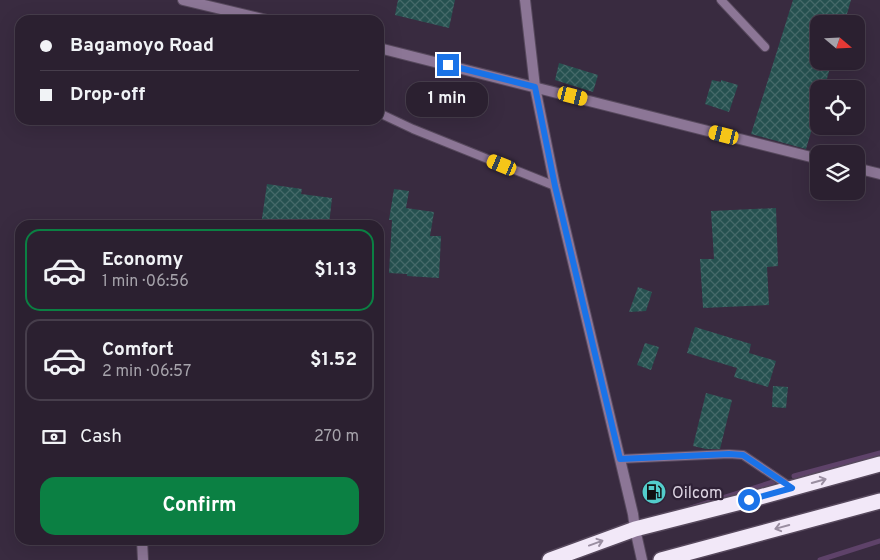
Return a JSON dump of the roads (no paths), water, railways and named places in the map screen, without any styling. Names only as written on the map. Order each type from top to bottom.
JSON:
[{"type":"highway","points":[[550,560],[634,529],[880,464]]},
{"type":"highway","points":[[661,560],[880,501]]},
{"type":"street","points":[[183,0],[246,15]]},
{"type":"street","points":[[525,0],[535,87],[555,186],[633,514],[634,529],[642,560]]},
{"type":"street","points":[[384,49],[810,157]]},
{"type":"street","points":[[865,170],[880,174]]},
{"type":"street","points":[[142,545],[143,560]]},
{"type":"lane","points":[[722,0],[765,47]]},
{"type":"lane","points":[[384,115],[413,129],[555,186]]},
{"type":"lane","points":[[620,459],[743,455],[792,488]]},
{"type":"waterway","points":[[794,476],[880,453]]},
{"type":"waterway","points":[[691,508],[773,482]]},
{"type":"waterway","points":[[820,560],[880,541]]},
{"type":"place","name":"Oilcom","points":[[654,492]]}]
